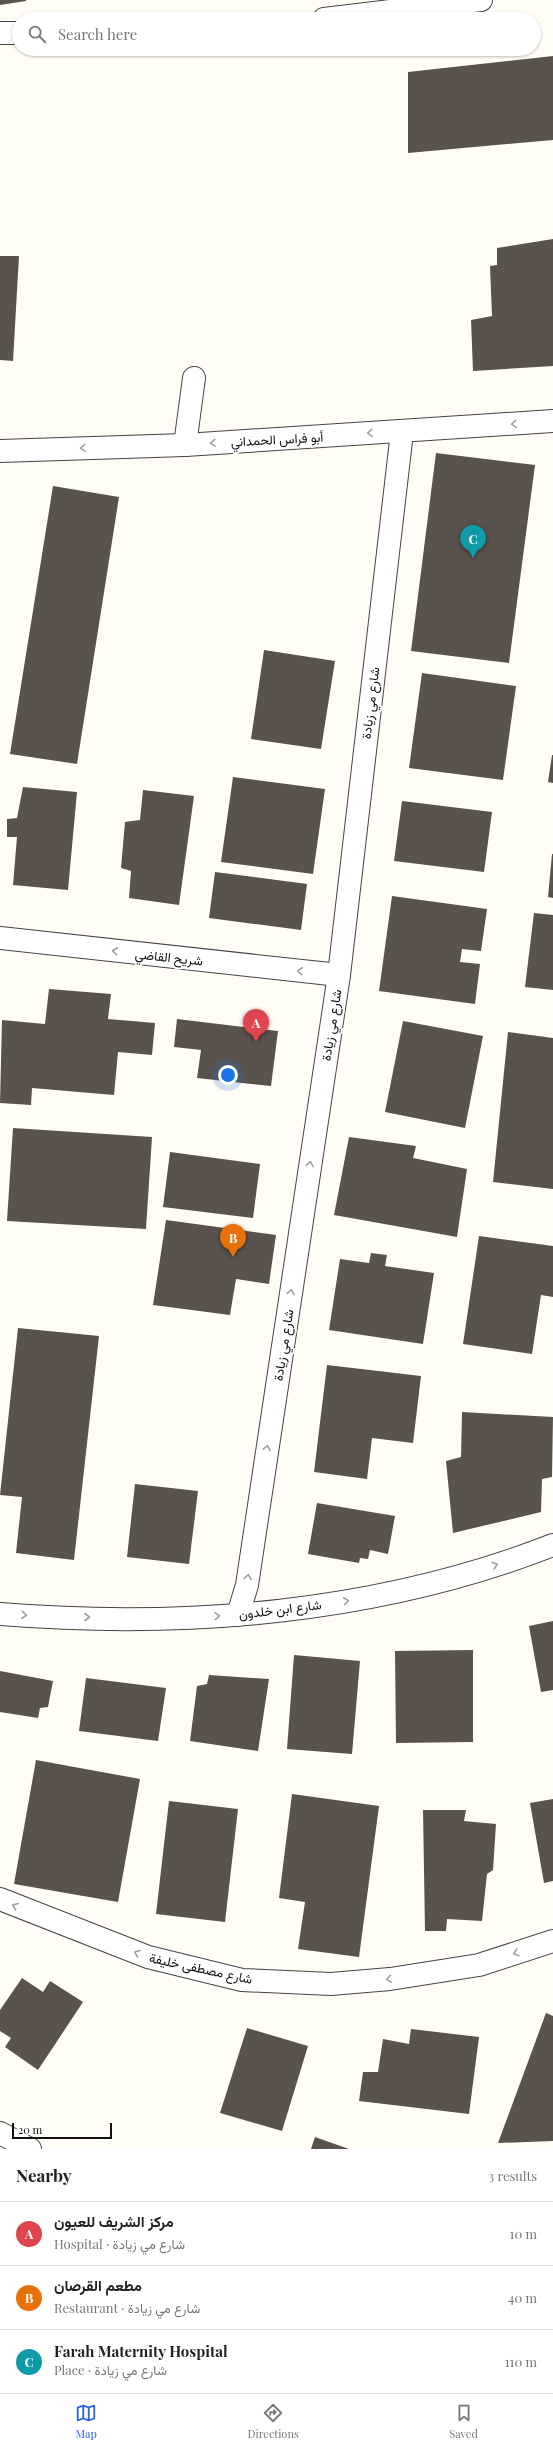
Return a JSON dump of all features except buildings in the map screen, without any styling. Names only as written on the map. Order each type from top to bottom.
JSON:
[{"type":"street","points":[[382,12],[481,0]]},
{"type":"street","points":[[0,33],[12,33]]},
{"type":"street","points":[[185,445],[194,378]]},
{"type":"street","name":"أبو فراس الحمداني","points":[[0,451],[185,445],[553,421]]},
{"type":"street","name":"شارع مي زيادة","points":[[238,1615],[246,1585],[339,975],[402,432]]},
{"type":"street","name":"شريح القاضي","points":[[0,938],[339,975]]},
{"type":"street","name":"شارع ابن خلدون","points":[[0,1614],[48,1617],[238,1615],[351,1600],[450,1579],[553,1545]]},
{"type":"street","name":"شارع مصطفى خليفة","points":[[0,1898],[148,1957],[242,1980],[331,1984],[390,1979],[479,1965],[553,1941]]},
{"type":"street","points":[[0,2133],[30,2149]]},
{"type":"place","name":"Farah Maternity Hospital","points":[[473,558]]},
{"type":"place","name":"مركز الشريف للعيون","points":[[256,1042]]},
{"type":"place","name":"مطعم القرصان","points":[[233,1257]]}]
